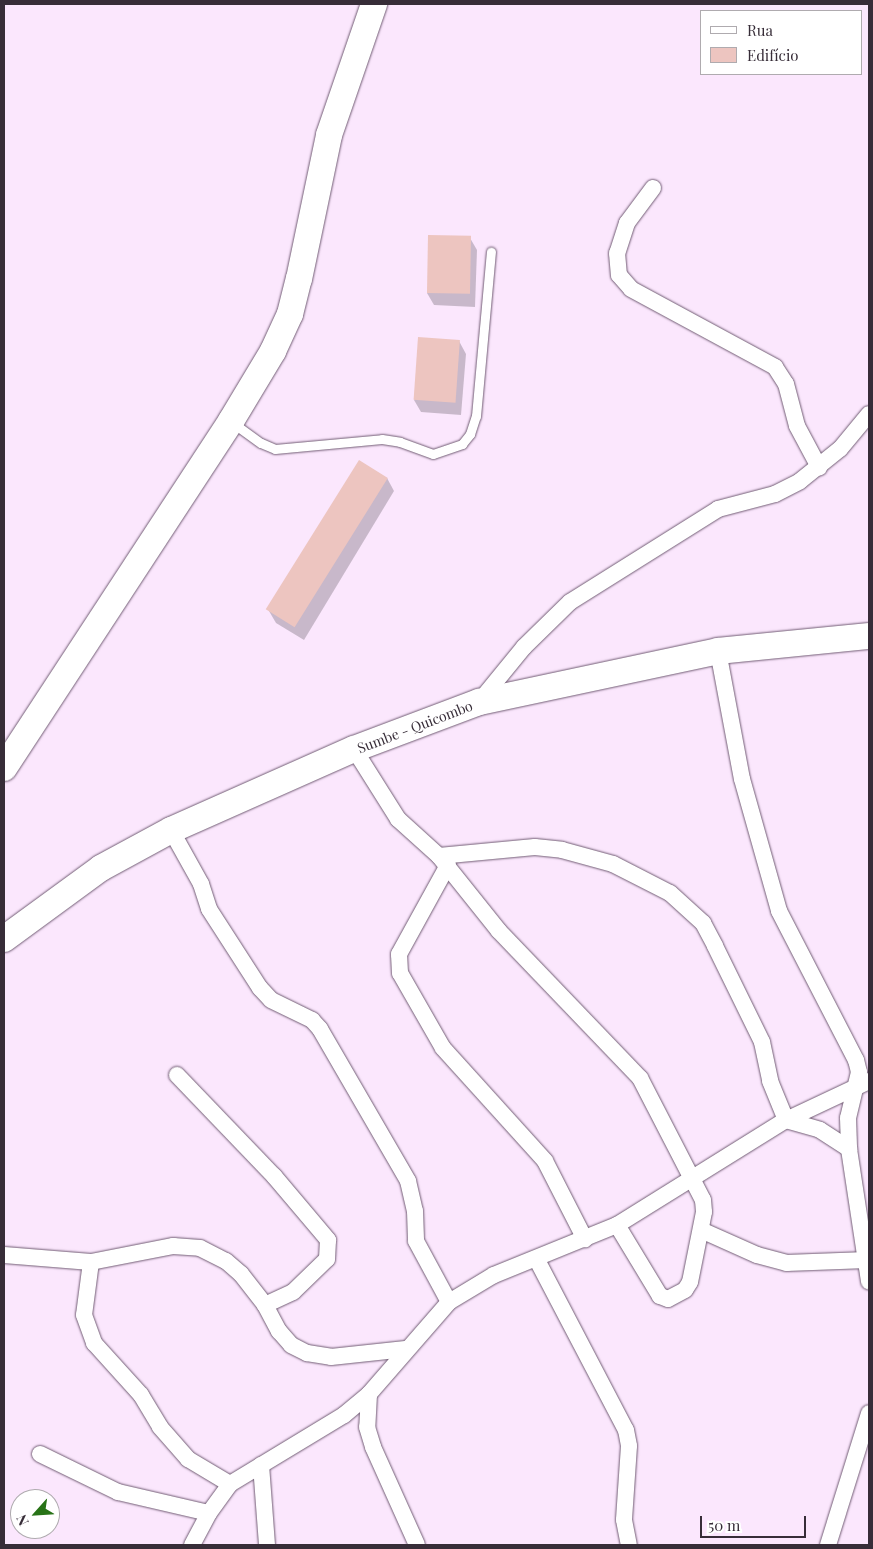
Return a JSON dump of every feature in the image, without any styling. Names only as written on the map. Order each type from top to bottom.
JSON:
[{"type":"main road","points":[[4,768],[231,421],[273,351],[290,314],[329,135],[374,4]]},
{"type":"main road","name":"Sumbe - Quicombo","points":[[4,939],[101,868],[170,830],[354,749],[479,702],[718,651],[869,636]]},
{"type":"street","points":[[653,188],[627,223],[617,253],[619,275],[631,289],[775,367],[786,384],[797,426],[819,467]]},
{"type":"street","points":[[479,702],[524,647],[570,602],[718,510],[775,494],[819,467],[869,414]]},
{"type":"street","points":[[718,651],[742,779],[779,911],[847,1039],[859,1072],[866,1084]]},
{"type":"street","points":[[354,749],[390,810],[443,861],[500,931],[634,1071],[703,1200],[701,1230],[690,1282],[677,1297],[668,1300],[660,1296],[617,1225]]},
{"type":"street","points":[[170,830],[201,884],[209,909],[260,988],[271,1000],[312,1020],[320,1030],[408,1181],[415,1212],[416,1241],[449,1302]]},
{"type":"street","points":[[443,861],[535,847],[562,850],[613,864],[670,893],[703,923],[715,946],[762,1042],[770,1081],[786,1120]]},
{"type":"street","points":[[443,861],[399,954],[400,973],[443,1048],[545,1161],[585,1239]]},
{"type":"street","points":[[177,1075],[274,1176],[328,1240],[328,1259],[293,1292],[265,1305]]},
{"type":"street","points":[[192,1545],[208,1513],[230,1484],[318,1433],[369,1394],[406,1349],[449,1302],[494,1275],[537,1260],[617,1225],[786,1120],[866,1084]]},
{"type":"street","points":[[866,1084],[848,1118],[849,1149],[869,1281]]},
{"type":"street","points":[[786,1120],[820,1130],[849,1149]]},
{"type":"street","points":[[701,1230],[757,1255],[787,1263],[866,1260]]},
{"type":"street","points":[[4,1256],[90,1262],[173,1246],[200,1248],[226,1261],[241,1274],[265,1305],[279,1331],[291,1345],[307,1353],[331,1357],[406,1349]]},
{"type":"street","points":[[537,1260],[626,1430],[629,1446],[624,1520],[629,1545]]},
{"type":"street","points":[[90,1262],[84,1315],[94,1343],[141,1395],[160,1427],[188,1459],[230,1484]]},
{"type":"street","points":[[369,1394],[366,1412],[369,1434],[417,1545]]},
{"type":"street","points":[[828,1545],[869,1413]]},
{"type":"street","points":[[40,1454],[118,1492],[208,1513]]},
{"type":"street","points":[[261,1465],[266,1545]]},
{"type":"lane","points":[[231,421],[261,443],[275,449],[382,439],[400,442],[433,454],[462,444],[470,434],[476,416],[491,252]]},
{"type":"building","points":[[428,235],[471,236],[470,294],[427,293]]},
{"type":"building","points":[[418,337],[460,340],[456,403],[414,400]]},
{"type":"building","points":[[359,460],[388,478],[295,627],[266,609]]}]
